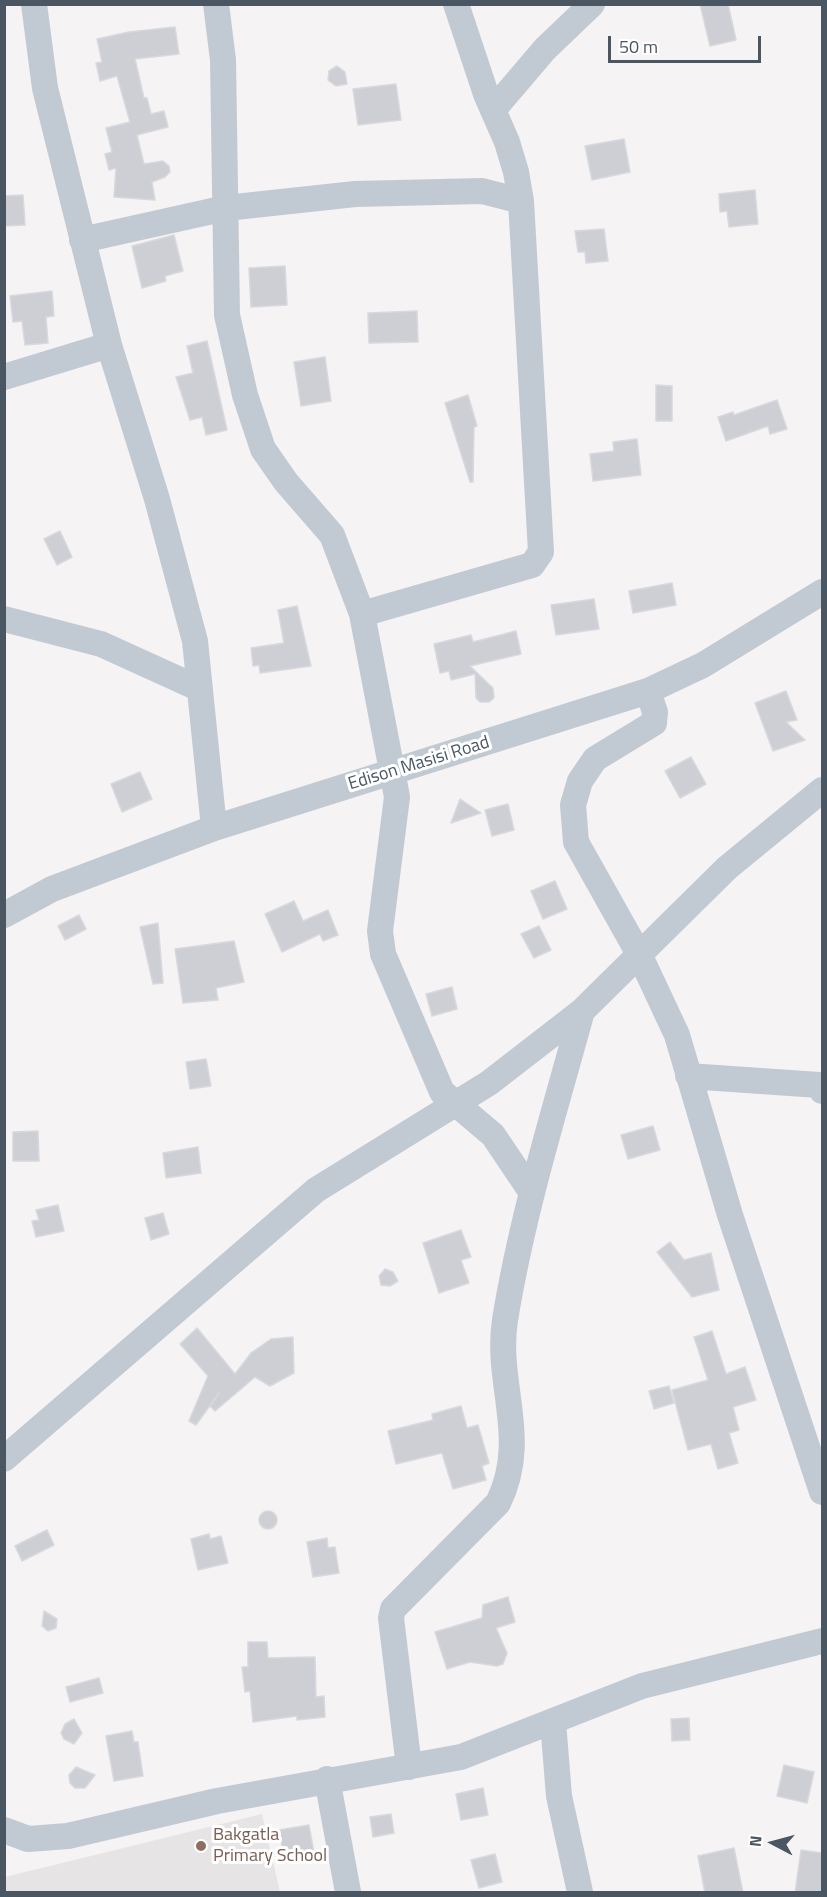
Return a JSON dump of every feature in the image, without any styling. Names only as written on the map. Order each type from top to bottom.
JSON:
[{"type":"street","points":[[34,4],[45,88],[82,240],[109,345],[188,609],[195,641],[214,828]]},
{"type":"street","points":[[216,4],[223,60],[227,315],[249,406],[263,449],[286,482],[332,535],[362,614],[397,797],[380,931],[384,954],[442,1092],[455,1105],[476,1118],[493,1135],[532,1192]]},
{"type":"street","points":[[362,614],[532,565],[541,552],[521,201],[516,172],[456,4]]},
{"type":"street","points":[[493,110],[544,49],[592,4]]},
{"type":"street","points":[[82,240],[226,208],[355,194],[482,191],[521,201]]},
{"type":"street","points":[[4,376],[109,345]]},
{"type":"street","name":"Edison Masisi Road","points":[[4,915],[52,890],[214,828],[648,692],[703,665],[822,592]]},
{"type":"street","points":[[4,619],[101,644],[200,689]]},
{"type":"street","points":[[648,692],[655,712],[654,723],[595,759],[580,781],[573,805],[576,843],[640,956],[677,1035],[730,1215],[822,1492]]},
{"type":"street","points":[[7,1447],[316,1190],[489,1083],[582,1011],[727,868],[822,790]]},
{"type":"street","points":[[409,1767],[391,1618],[393,1609],[498,1503],[508,1483],[512,1465],[513,1437],[503,1337],[532,1192],[582,1011]]},
{"type":"street","points":[[688,1076],[819,1085],[822,1091]]},
{"type":"street","points":[[4,1830],[28,1839],[68,1836],[327,1779],[461,1757],[642,1686],[822,1641]]},
{"type":"street","points":[[553,1722],[559,1796],[580,1893]]},
{"type":"street","points":[[327,1779],[348,1893]]},
{"type":"shaded area","name":"Bakgatla Primary School","points":[[262,1814],[280,1892],[5,1892],[5,1877]]},
{"type":"building","points":[[700,4],[728,4],[736,40],[710,46]]},
{"type":"building","points":[[175,27],[179,54],[135,59],[144,98],[147,98],[151,114],[164,111],[168,127],[137,135],[144,164],[163,161],[169,166],[170,172],[165,177],[152,182],[155,200],[114,197],[116,168],[109,170],[105,154],[112,152],[106,128],[130,122],[117,76],[100,81],[96,63],[102,62],[97,39],[129,32]]},
{"type":"building","points":[[337,66],[345,72],[347,84],[336,86],[328,80],[329,71]]},
{"type":"building","points":[[396,84],[401,120],[358,125],[353,89]]},
{"type":"building","points":[[624,139],[630,172],[592,180],[585,146]]},
{"type":"building","points":[[755,190],[758,224],[729,227],[727,211],[720,212],[719,194]]},
{"type":"building","points":[[23,195],[25,225],[4,226],[4,196]]},
{"type":"building","points":[[604,229],[608,261],[586,263],[585,252],[578,252],[575,231]]},
{"type":"building","points":[[174,235],[183,271],[165,276],[166,281],[142,288],[132,246]]},
{"type":"building","points":[[285,266],[287,305],[251,307],[249,268]]},
{"type":"building","points":[[52,291],[54,316],[46,317],[48,343],[25,345],[22,321],[13,322],[10,296]]},
{"type":"building","points":[[417,311],[418,342],[369,343],[368,313]]},
{"type":"building","points":[[207,341],[227,430],[206,435],[202,417],[190,420],[176,377],[193,373],[187,346]]},
{"type":"building","points":[[325,357],[331,401],[301,406],[294,362]]},
{"type":"building","points":[[656,385],[672,386],[672,421],[656,421]]},
{"type":"building","points":[[468,395],[477,426],[474,427],[473,482],[470,482],[445,403]]},
{"type":"building","points":[[777,400],[787,429],[770,434],[768,426],[726,441],[718,417],[733,412],[734,415]]},
{"type":"building","points":[[637,439],[641,475],[593,481],[590,454],[614,451],[613,442]]},
{"type":"building","points":[[60,531],[72,557],[57,565],[44,539]]},
{"type":"building","points":[[672,583],[676,605],[633,613],[629,591]]},
{"type":"building","points":[[594,599],[599,629],[556,635],[551,605]]},
{"type":"building","points":[[297,606],[311,666],[260,673],[259,665],[253,666],[251,648],[284,643],[278,610]]},
{"type":"building","points":[[516,631],[521,654],[470,666],[493,688],[494,698],[489,702],[480,702],[476,698],[475,674],[451,680],[449,671],[440,673],[434,644],[471,635],[473,642]]},
{"type":"building","points":[[786,691],[797,720],[786,722],[805,740],[773,751],[755,703]]},
{"type":"building","points":[[691,757],[706,784],[680,798],[665,771]]},
{"type":"building","points":[[140,772],[152,799],[122,812],[111,784]]},
{"type":"building","points":[[460,799],[481,813],[451,823]]},
{"type":"building","points":[[508,804],[514,830],[492,836],[485,810]]},
{"type":"building","points":[[555,881],[567,909],[543,919],[531,891]]},
{"type":"building","points":[[294,901],[303,921],[328,910],[338,935],[323,941],[320,934],[282,952],[265,914]]},
{"type":"building","points":[[79,915],[86,929],[65,940],[58,926]]},
{"type":"building","points":[[158,923],[163,983],[153,984],[140,927]]},
{"type":"building","points":[[539,926],[551,950],[534,958],[521,934]]},
{"type":"building","points":[[234,941],[244,982],[216,988],[218,1000],[183,1003],[175,949]]},
{"type":"building","points":[[452,987],[457,1009],[432,1016],[426,994]]},
{"type":"building","points":[[206,1059],[211,1086],[190,1089],[186,1062]]},
{"type":"building","points":[[653,1126],[660,1150],[628,1159],[621,1135]]},
{"type":"building","points":[[38,1131],[39,1161],[13,1161],[13,1132]]},
{"type":"building","points":[[198,1147],[201,1173],[166,1178],[163,1153]]},
{"type":"building","points":[[58,1205],[64,1231],[36,1237],[32,1221],[39,1220],[36,1210]]},
{"type":"building","points":[[163,1213],[169,1234],[151,1240],[145,1218]]},
{"type":"building","points":[[461,1230],[471,1257],[461,1260],[469,1283],[439,1293],[423,1243]]},
{"type":"building","points":[[670,1242],[684,1260],[711,1253],[719,1290],[692,1297],[657,1252]]},
{"type":"building","points":[[385,1269],[393,1272],[398,1281],[390,1286],[381,1285],[379,1276]]},
{"type":"building","points":[[197,1328],[235,1374],[251,1353],[271,1339],[293,1337],[294,1373],[270,1386],[255,1377],[215,1411],[210,1406],[219,1393],[196,1425],[189,1421],[208,1376],[180,1344]]},
{"type":"building","points":[[712,1331],[726,1374],[745,1367],[756,1400],[733,1407],[739,1430],[729,1433],[738,1463],[718,1469],[711,1444],[688,1450],[672,1390],[708,1380],[694,1337]]},
{"type":"building","points":[[669,1386],[674,1403],[654,1409],[649,1391]]},
{"type":"building","points":[[461,1406],[467,1428],[478,1425],[489,1463],[482,1466],[486,1480],[453,1489],[442,1453],[396,1464],[388,1431],[433,1420],[432,1414]]},
{"type":"building","points":[[268,1511],[274,1514],[277,1520],[274,1526],[268,1529],[262,1526],[259,1520],[262,1514]]},
{"type":"building","points":[[47,1530],[54,1545],[22,1561],[15,1546]]},
{"type":"building","points":[[209,1534],[210,1539],[221,1536],[228,1563],[198,1570],[191,1539]]},
{"type":"building","points":[[327,1538],[328,1548],[335,1547],[339,1573],[313,1577],[307,1542]]},
{"type":"building","points":[[508,1597],[515,1622],[496,1628],[507,1653],[503,1664],[497,1666],[470,1662],[447,1669],[435,1632],[482,1618],[483,1605]]},
{"type":"building","points":[[44,1611],[57,1619],[56,1628],[48,1631],[42,1626]]},
{"type":"building","points":[[248,1642],[267,1642],[268,1658],[315,1657],[316,1697],[324,1696],[325,1717],[297,1720],[297,1716],[253,1722],[250,1691],[245,1692],[242,1667],[248,1667]]},
{"type":"building","points":[[99,1678],[103,1693],[70,1702],[66,1687]]},
{"type":"building","points":[[689,1718],[690,1740],[672,1741],[671,1719]]},
{"type":"building","points":[[74,1719],[82,1733],[74,1744],[64,1739],[61,1733],[65,1724]]},
{"type":"building","points":[[132,1731],[134,1742],[138,1742],[143,1776],[114,1781],[106,1736]]},
{"type":"building","points":[[784,1765],[814,1772],[807,1803],[777,1796]]},
{"type":"building","points":[[76,1767],[95,1775],[85,1788],[75,1788],[70,1783],[69,1775]]},
{"type":"building","points":[[483,1788],[488,1815],[461,1820],[456,1794]]},
{"type":"building","points":[[391,1814],[394,1833],[373,1837],[370,1817]]},
{"type":"building","points":[[309,1825],[314,1853],[284,1858],[279,1830]]},
{"type":"building","points":[[734,1848],[743,1893],[705,1893],[698,1856]]},
{"type":"building","points":[[801,1850],[822,1853],[822,1893],[795,1893]]},
{"type":"building","points":[[495,1854],[502,1882],[479,1888],[471,1860]]},
{"type":"place","name":"Bakgatla Primary School","points":[[201,1846]]}]
